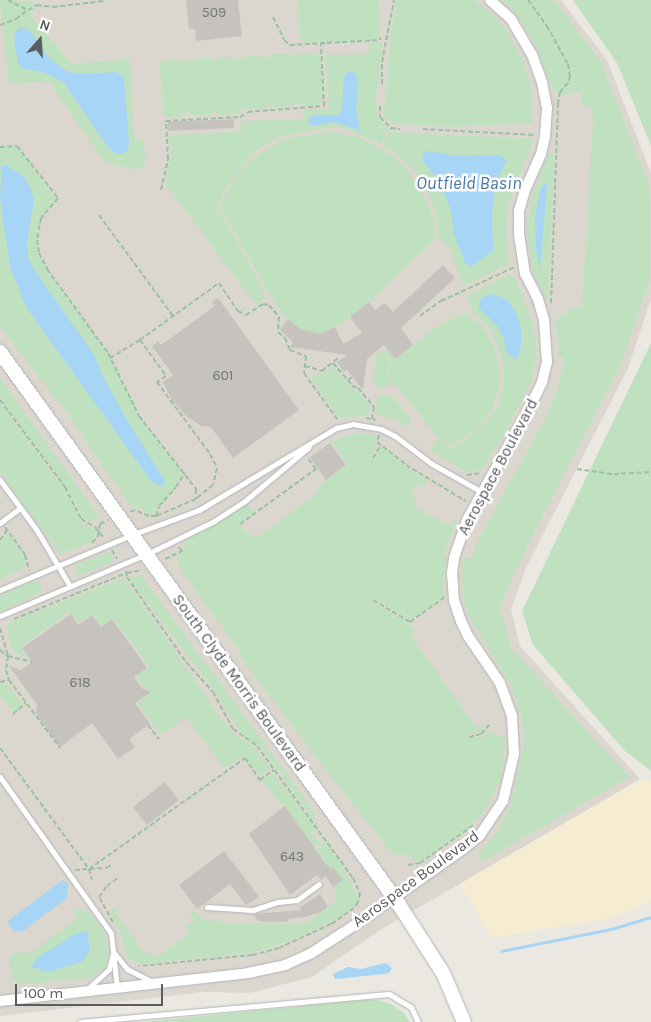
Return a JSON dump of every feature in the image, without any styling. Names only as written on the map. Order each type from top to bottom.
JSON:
[{"type":"main road","name":"South Clyde Morris Boulevard","points":[[0,352],[134,534],[187,612],[394,897],[443,973],[464,1022]]},
{"type":"street","name":"Aerospace Boulevard","points":[[0,1001],[262,971],[285,965],[310,954],[463,850],[480,835],[499,809],[510,781],[514,740],[509,703],[500,683],[465,629],[454,601],[452,586],[454,558],[478,490],[530,407],[542,382],[546,362],[544,320],[525,274],[518,234],[520,210],[525,190],[541,154],[545,136],[547,108],[542,82],[532,55],[512,19],[490,0]]},
{"type":"lane","points":[[0,590],[134,534],[199,510],[336,428],[353,424],[381,429],[395,436],[432,464],[478,490]]},
{"type":"lane","points":[[0,616],[147,554],[225,514],[246,500],[319,438]]},
{"type":"lane","points":[[0,480],[59,566],[70,586]]},
{"type":"lane","points":[[2,521],[20,508]]},
{"type":"lane","points":[[0,777],[111,933],[117,988]]},
{"type":"lane","points":[[207,907],[253,910],[278,902],[296,900],[319,884]]},
{"type":"lane","points":[[114,952],[127,969],[156,984]]},
{"type":"lane","points":[[82,992],[109,969],[114,952]]},
{"type":"lane","points":[[80,1022],[389,994],[411,1007],[418,1022]]},
{"type":"path","points":[[8,0],[28,10]]},
{"type":"path","points":[[382,84],[382,62],[394,0]]},
{"type":"path","points":[[528,0],[547,26],[568,64],[570,76],[560,96],[552,311]]},
{"type":"path","points":[[0,25],[16,19],[37,5],[53,6],[104,1]]},
{"type":"path","points":[[272,17],[284,40],[290,44],[380,40],[380,37]]},
{"type":"path","points":[[161,190],[168,159],[166,121],[240,117],[248,112],[324,106],[321,44]]},
{"type":"path","points":[[380,106],[380,117],[391,128],[400,129]]},
{"type":"path","points":[[423,129],[545,136],[557,139]]},
{"type":"path","points":[[0,147],[17,146],[58,198],[47,211],[40,224],[36,240],[39,253],[47,268],[110,358],[139,416],[185,472],[196,489],[196,499]]},
{"type":"path","points":[[99,215],[173,316]]},
{"type":"path","points":[[420,316],[441,301],[516,267]]},
{"type":"path","points":[[110,358],[140,340],[219,283],[238,311],[246,315],[263,304],[269,305],[279,318],[278,332],[285,338],[290,350],[306,356],[304,373],[340,421]]},
{"type":"path","points":[[89,545],[95,541],[102,522],[135,510],[149,516],[156,516],[196,499],[213,485],[217,468],[210,454],[157,382],[167,377],[140,340]]},
{"type":"path","points":[[305,366],[322,371],[338,358]]},
{"type":"path","points":[[333,363],[352,386],[358,388],[374,407],[372,419]]},
{"type":"path","points":[[348,380],[352,377]]},
{"type":"path","points":[[0,400],[65,487],[81,519],[99,531],[135,589],[186,662],[213,692],[233,729],[257,746],[353,878],[360,893],[354,908],[331,924],[279,948],[252,955],[135,965]]},
{"type":"path","points":[[360,418],[383,422]]},
{"type":"path","points":[[374,433],[380,435],[377,442],[420,475],[466,501]]},
{"type":"path","points":[[372,458],[381,444]]},
{"type":"path","points":[[240,524],[316,470],[307,457],[313,452]]},
{"type":"path","points":[[576,469],[614,474],[651,472]]},
{"type":"path","points":[[461,472],[474,476],[486,470]]},
{"type":"path","points":[[463,509],[466,501],[478,490],[483,472]]},
{"type":"path","points":[[2,521],[26,555],[29,570],[34,568]]},
{"type":"path","points":[[0,540],[7,530]]},
{"type":"path","points":[[445,589],[448,603]]},
{"type":"path","points":[[373,600],[410,622],[446,596]]},
{"type":"path","points":[[8,622],[47,606]]},
{"type":"path","points":[[0,628],[8,656],[6,670],[9,680],[60,748]]},
{"type":"path","points":[[0,650],[8,656],[32,662]]},
{"type":"path","points":[[0,682],[9,680]]},
{"type":"path","points":[[13,714],[26,703]]},
{"type":"path","points":[[469,737],[481,734],[491,724]]},
{"type":"path","points":[[148,725],[159,739]]},
{"type":"path","points":[[0,748],[89,870],[92,880]]},
{"type":"path","points":[[89,870],[246,758],[260,780],[274,770]]},
{"type":"path","points":[[408,865],[420,863],[462,834],[480,818]]},
{"type":"path","points":[[76,870],[107,868],[111,865]]},
{"type":"path","points":[[118,930],[99,896],[107,886],[119,877]]},
{"type":"shaded area","points":[[0,0],[561,0],[607,60],[651,173],[651,299],[628,368],[526,568],[511,609],[520,646],[640,779],[380,930],[312,977],[250,993],[203,992],[0,1016]]},
{"type":"green space","points":[[0,0],[32,1],[36,8],[29,14],[72,64],[130,59],[134,138],[143,139],[146,157],[144,165],[136,170],[104,162],[49,81],[9,84]]},
{"type":"green space","points":[[297,0],[379,0],[380,35],[376,40],[304,43],[299,38]]},
{"type":"green space","points":[[396,0],[475,0],[492,14],[506,30],[523,61],[531,87],[532,123],[452,127],[393,124],[384,115],[389,48]]},
{"type":"green space","points":[[503,0],[554,0],[601,62],[649,185],[650,279],[620,367],[536,528],[500,608],[511,648],[629,777],[483,861],[478,855],[498,830],[510,806],[524,745],[521,714],[510,684],[468,615],[462,597],[461,558],[472,559],[475,546],[547,415],[559,386],[564,357],[559,357],[555,321],[572,308],[582,308],[593,123],[592,106],[581,105],[581,92],[571,91],[571,96],[554,92],[536,46],[522,22]]},
{"type":"green space","points":[[573,0],[651,0],[651,146],[617,63]]},
{"type":"green space","points":[[383,43],[376,97],[378,118],[387,127],[387,132],[381,144],[337,126],[281,136],[255,151],[234,176],[222,195],[218,208],[264,291],[261,294],[265,299],[256,305],[165,183],[171,157],[169,135],[242,131],[240,121],[304,119],[303,110],[329,110],[325,55],[370,54],[369,44]]},
{"type":"green space","points":[[299,53],[315,53],[321,57],[323,100],[319,105],[302,105],[297,102],[293,106],[274,107],[270,103],[266,108],[243,109],[238,114],[219,115],[215,111],[212,115],[193,115],[188,111],[183,116],[167,117],[163,113],[160,64],[164,61],[183,60],[187,63],[191,59],[209,58],[214,62],[219,57],[235,57],[240,61],[245,56],[262,55],[268,59],[272,54],[290,54],[295,57]]},
{"type":"green space","points":[[330,132],[354,136],[372,144],[391,155],[406,169],[426,200],[434,221],[435,239],[369,302],[344,322],[321,334],[300,329],[283,314],[220,207],[229,187],[242,169],[260,153],[287,138]]},
{"type":"green space","points":[[389,132],[534,139],[509,200],[506,233],[509,264],[463,286],[450,249],[439,238],[436,214],[427,190],[413,168],[383,145]]},
{"type":"green space","points":[[17,146],[56,199],[45,211],[37,230],[38,254],[46,269],[105,350],[145,425],[181,470],[175,489],[158,505],[155,513],[151,515],[137,507],[132,508],[70,417],[0,327],[0,148]]},
{"type":"green space","points":[[549,153],[554,154],[548,303],[534,276],[526,229],[532,196]]},
{"type":"green space","points":[[508,275],[513,276],[517,282],[533,324],[537,349],[532,380],[506,431],[484,467],[476,471],[465,471],[430,451],[437,438],[451,448],[472,435],[487,421],[498,406],[504,386],[504,367],[492,331],[473,312],[466,296]]},
{"type":"green space","points":[[466,312],[486,331],[493,344],[498,360],[500,384],[494,404],[486,419],[472,433],[450,445],[437,436],[388,375],[390,363],[438,326]]},
{"type":"green space","points":[[651,343],[651,771],[624,750],[533,645],[522,611]]},
{"type":"green space","points":[[387,348],[393,359],[389,362],[387,376],[392,382],[381,391],[373,381],[377,355]]},
{"type":"green space","points":[[333,365],[352,389],[357,390],[371,408],[369,415],[341,418],[336,415],[312,379],[314,373],[323,374]]},
{"type":"green space","points":[[0,378],[99,518],[91,521],[83,519],[75,500],[0,398]]},
{"type":"green space","points":[[377,396],[391,396],[412,419],[406,427],[394,419],[376,414]]},
{"type":"green space","points":[[0,403],[71,499],[82,523],[97,531],[94,539],[89,543],[60,554],[0,472]]},
{"type":"green space","points":[[355,433],[378,436],[375,443],[378,445],[371,456],[374,461],[382,447],[411,471],[427,480],[424,487],[418,484],[411,494],[417,499],[413,506],[450,526],[454,519],[457,521],[444,553],[446,554],[444,585],[442,585],[445,596],[411,620],[375,600],[372,602],[408,622],[415,631],[410,635],[476,727],[484,724],[484,728],[479,732],[468,734],[468,737],[482,737],[491,732],[506,738],[501,779],[484,812],[468,829],[422,860],[414,862],[409,855],[398,854],[394,856],[310,750],[311,746],[307,745],[239,655],[241,653],[180,569],[177,559],[177,556],[184,551],[185,544],[183,542],[186,539],[189,540],[188,538],[211,527],[246,504],[254,512],[239,523],[247,535],[250,533],[255,539],[320,491],[317,487],[348,465],[333,444],[327,443]]},
{"type":"green space","points":[[8,533],[25,557],[25,562],[22,569],[0,579],[0,542]]},
{"type":"green space","points":[[107,552],[114,557],[110,563],[79,575],[75,574],[75,565]]},
{"type":"green space","points":[[140,574],[310,805],[318,826],[262,748],[244,737],[211,686],[129,579],[129,577],[137,577]]},
{"type":"green space","points":[[124,578],[222,720],[234,734],[256,749],[271,769],[260,776],[244,755],[224,768],[186,717],[161,735],[137,703],[150,693],[136,677],[149,667],[113,618],[101,626],[92,614],[78,623],[70,612],[20,647],[28,658],[11,648],[6,624]]},
{"type":"green space","points":[[34,581],[42,584],[40,593],[0,611],[0,595]]},
{"type":"green space","points":[[6,683],[22,704],[13,713],[0,695],[0,685]]},
{"type":"green space","points":[[274,773],[316,828],[311,832],[320,843],[314,847],[283,804],[279,803],[262,780]]},
{"type":"green space","points":[[317,831],[339,861],[355,892],[358,900],[352,908],[330,922],[291,940],[255,952],[140,964],[129,959],[126,955],[120,931],[109,912],[117,906],[121,907],[115,912],[146,956],[153,951],[157,957],[189,934],[186,926],[194,921],[189,912],[192,910],[203,919],[236,924],[293,924],[310,921],[334,903],[337,892],[333,891],[333,887],[342,880],[334,868],[324,874],[330,868],[326,863],[319,867],[325,863],[316,850],[324,844]]},
{"type":"green space","points":[[82,909],[89,912],[105,934],[109,954],[104,969],[92,977],[72,980],[55,981],[51,979],[49,982],[23,984],[13,979],[10,974],[13,971],[9,967],[9,959],[14,952],[17,950],[21,954],[25,951],[28,955],[77,918],[73,910]]},
{"type":"green space","points":[[378,1000],[391,1004],[404,1013],[410,1022],[144,1022]]},
{"type":"sand","points":[[640,780],[651,782],[651,902],[608,919],[492,938],[460,884]]},
{"type":"water","points":[[21,27],[31,32],[50,59],[68,72],[80,74],[115,72],[121,75],[124,79],[129,144],[127,151],[121,154],[115,153],[108,147],[63,82],[46,73],[21,68],[18,63],[14,39],[16,31]]},
{"type":"water","points":[[351,71],[355,73],[358,82],[356,110],[360,129],[358,130],[335,122],[313,126],[307,124],[310,117],[314,115],[338,115],[342,109],[344,77],[346,73]]},
{"type":"water","name":"Outfield Basin","points":[[429,151],[454,156],[493,155],[507,160],[495,184],[492,213],[493,251],[470,267],[465,263],[453,232],[452,213],[439,181],[422,160],[424,152]]},
{"type":"water","points":[[2,166],[8,166],[25,178],[34,200],[27,241],[28,258],[35,271],[95,356],[101,373],[127,420],[165,481],[162,487],[151,481],[26,307],[10,267],[0,198]]},
{"type":"water","points":[[545,182],[547,184],[540,269],[536,250],[535,220],[540,190]]},
{"type":"water","points":[[491,294],[508,300],[517,315],[521,328],[521,347],[518,356],[514,359],[507,353],[502,334],[497,326],[478,307],[481,299]]},
{"type":"water","points":[[63,880],[68,884],[67,898],[23,931],[14,932],[8,923],[9,920]]},
{"type":"water","points":[[87,931],[90,949],[83,961],[48,972],[32,967],[36,959],[75,934]]},
{"type":"water","points":[[386,963],[392,968],[389,973],[335,979],[333,974],[348,967],[361,969]]},
{"type":"building","points":[[186,0],[238,0],[242,36],[196,41],[195,29],[189,29]]},
{"type":"building","points":[[234,119],[234,128],[168,131],[168,122]]},
{"type":"building","points":[[443,265],[455,278],[401,328],[413,345],[395,359],[384,345],[367,359],[363,390],[347,370],[344,372],[337,362],[348,355],[290,347],[293,342],[280,330],[288,319],[300,329],[321,334],[335,327],[343,344],[362,333],[350,317],[369,302],[375,310],[385,303],[393,312]]},
{"type":"building","points":[[218,298],[299,410],[233,458],[211,427],[201,426],[185,415],[172,400],[163,382],[173,375],[152,346],[158,341],[161,345],[215,306],[212,302]]},
{"type":"building","points":[[330,443],[346,465],[326,480],[310,457]]},
{"type":"building","points":[[71,614],[78,625],[92,615],[101,627],[112,619],[147,668],[134,677],[143,689],[151,692],[135,703],[150,724],[129,739],[135,747],[118,759],[92,723],[60,747],[36,714],[37,705],[9,666],[21,670],[32,662],[22,648]]},
{"type":"building","points":[[165,782],[179,800],[147,825],[133,807]]},
{"type":"building","points":[[285,806],[325,863],[331,869],[334,868],[343,880],[333,887],[326,876],[321,880],[317,875],[290,895],[249,834]]},
{"type":"building","points":[[224,851],[259,897],[246,905],[230,884],[197,909],[179,885]]},
{"type":"building","points":[[320,894],[328,907],[318,914],[277,922],[258,921],[253,914],[301,910],[299,908]]},
{"type":"waterway","points":[[501,951],[611,929],[651,917]]}]
